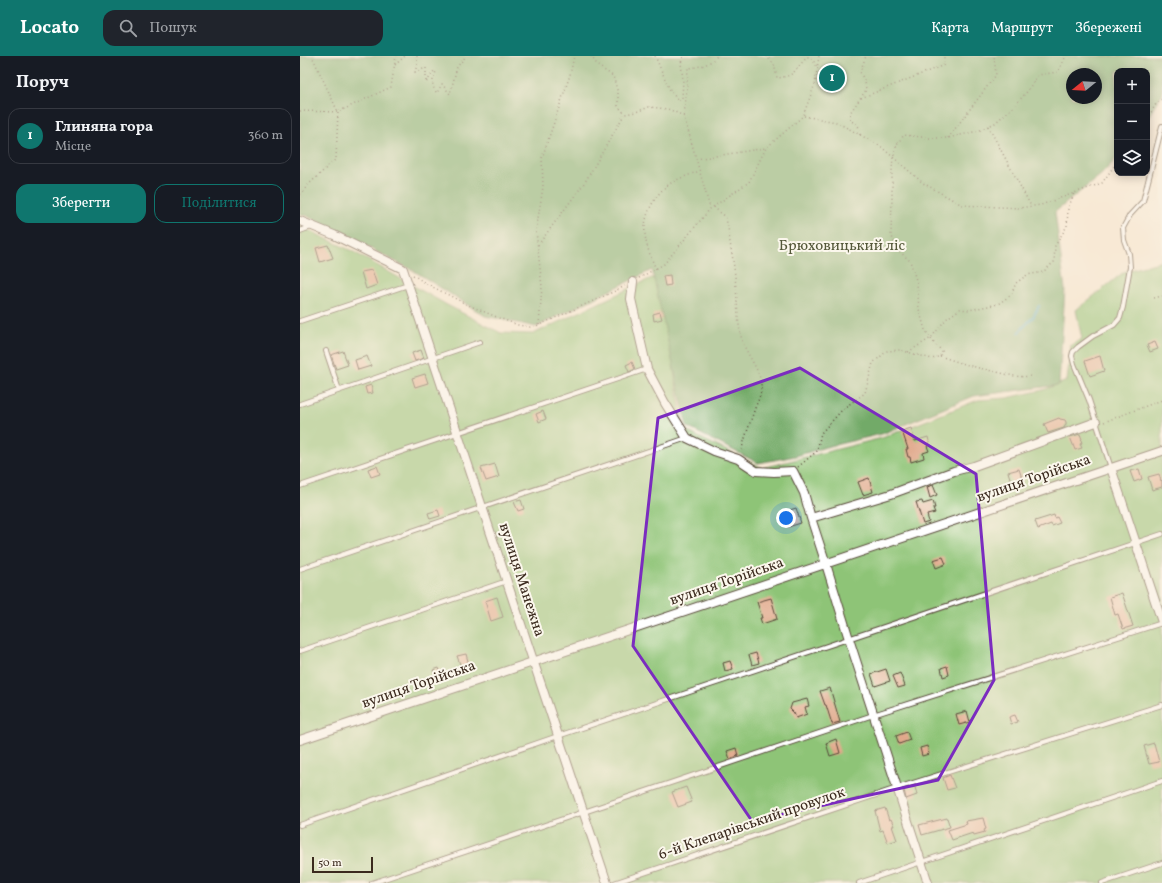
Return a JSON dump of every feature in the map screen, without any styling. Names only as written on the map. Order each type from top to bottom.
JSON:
[{"type":"street","points":[[300,221],[334,235],[403,269]]},
{"type":"street","name":"вулиця Манежна","points":[[403,269],[607,883]]},
{"type":"street","points":[[633,282],[631,299],[647,369],[665,403],[687,438],[714,451],[738,459],[756,471],[774,472],[793,470],[804,493],[810,518],[928,883]]},
{"type":"street","points":[[810,518],[891,494],[1096,423]]},
{"type":"street","name":"вулиця Торійська","points":[[300,740],[1162,451]]},
{"type":"street","points":[[1111,468],[1162,622]]},
{"type":"lane","points":[[1111,468],[1089,400],[1073,362],[1072,354],[1085,342],[1114,325],[1120,318],[1130,267],[1123,228],[1130,215],[1143,201],[1162,126]]},
{"type":"lane","points":[[300,231],[313,226]]},
{"type":"lane","points":[[300,321],[409,285]]},
{"type":"lane","points":[[300,404],[480,342]]},
{"type":"lane","points":[[326,350],[339,390]]},
{"type":"lane","points":[[300,486],[647,369]]},
{"type":"lane","points":[[300,569],[687,438]]},
{"type":"lane","points":[[300,825],[558,736],[1136,544],[1162,534]]},
{"type":"lane","points":[[300,651],[507,581]]},
{"type":"lane","points":[[372,883],[873,715],[1162,622]]},
{"type":"lane","name":"6-й Клепарівський провулок","points":[[614,883],[897,788],[1162,705]]},
{"type":"lane","points":[[859,883],[1162,781]]},
{"type":"lane","points":[[1102,883],[1162,863]]},
{"type":"path","points":[[300,195],[308,185],[336,159],[338,112],[312,56]]},
{"type":"path","points":[[300,111],[338,112],[391,87],[396,56]]},
{"type":"path","points":[[395,65],[405,56]]},
{"type":"path","points":[[417,56],[415,72],[426,68],[426,83],[434,71],[436,72],[433,78],[434,89],[437,93],[442,84],[450,94],[457,67],[466,56]]},
{"type":"path","points":[[539,325],[542,287],[536,231],[543,187],[542,158],[570,75],[574,56]]},
{"type":"path","points":[[590,56],[598,66],[613,76],[618,93],[618,106],[625,114]]},
{"type":"path","points":[[655,56],[669,88],[678,102],[682,98],[683,80],[681,63],[683,56]]},
{"type":"path","points":[[710,209],[684,116],[688,68],[708,64],[717,56]]},
{"type":"path","points":[[766,56],[774,64],[777,78],[787,77],[797,70],[802,62],[808,57],[812,59],[818,68]]},
{"type":"path","points":[[403,269],[466,304],[518,325],[530,327],[539,325],[633,282],[664,264],[710,209],[749,182],[766,148],[803,116],[815,84],[820,56]]},
{"type":"path","points":[[860,135],[860,130],[857,124],[851,121],[850,113],[866,90],[865,82],[860,72],[866,56]]},
{"type":"path","points":[[861,98],[944,65],[944,56]]},
{"type":"path","points":[[948,138],[996,75],[994,56]]},
{"type":"path","points":[[940,356],[942,350],[933,342],[925,330],[919,309],[917,283],[910,261],[897,249],[891,234],[892,170],[893,157],[897,144],[904,135],[930,138],[948,138],[978,131],[996,123],[1026,93],[1038,75],[1058,72],[1066,56]]},
{"type":"path","points":[[1150,114],[1156,104],[1162,99]]},
{"type":"path","points":[[538,244],[585,182],[625,114],[649,107],[668,109],[684,116]]},
{"type":"path","points":[[803,116],[836,122],[879,145],[923,183],[962,205],[1018,208],[1041,204],[1102,182],[1114,166]]},
{"type":"path","points":[[988,126],[1031,206]]},
{"type":"path","points":[[696,159],[766,148]]},
{"type":"path","points":[[656,269],[644,234],[645,220],[649,210],[660,193],[670,184],[699,171]]},
{"type":"path","points":[[908,352],[931,338],[946,319],[960,309],[969,310],[998,304],[1011,295],[1016,283],[1027,275],[1043,272],[1054,262],[1055,246],[1067,226],[1068,209],[1074,193]]},
{"type":"path","points":[[713,207],[725,216],[728,226],[735,266],[739,327],[744,347],[759,375],[762,384],[760,396],[738,459]]},
{"type":"path","points":[[1154,298],[1162,296]]},
{"type":"path","points":[[793,470],[817,451],[821,433],[844,408],[865,392],[873,363],[887,351],[900,350],[932,359],[940,356],[980,369],[1013,376],[1031,376]]},
{"type":"path","points":[[1096,423],[1162,400]]},
{"type":"highlighted area","points":[[800,368],[976,474],[994,680],[938,780],[752,821],[633,646],[658,418]]},
{"type":"green space","name":"Брюховицький ліс","points":[[300,56],[1162,56],[1162,94],[1150,114],[1150,68],[1114,68],[1114,161],[1102,174],[1055,212],[1065,289],[1059,385],[974,396],[882,434],[826,447],[796,456],[758,463],[687,427],[652,270],[536,327],[485,316],[414,271],[307,216],[300,214]]},
{"type":"green space","points":[[300,226],[352,251],[447,305],[501,333],[533,334],[658,275],[684,430],[762,468],[882,438],[978,400],[1007,398],[1043,390],[1067,381],[1071,345],[1082,339],[1076,310],[1124,272],[1162,261],[1162,883],[300,883]]},
{"type":"building","points":[[328,245],[333,258],[320,262],[316,248]]},
{"type":"building","points":[[372,270],[377,285],[366,289],[361,272]]},
{"type":"building","points":[[670,275],[671,285],[665,286],[663,276]]},
{"type":"building","points":[[660,312],[662,319],[654,321],[653,314]]},
{"type":"building","points":[[1155,342],[1158,349],[1150,352],[1147,345]]},
{"type":"building","points":[[421,350],[424,358],[415,361],[412,353]]},
{"type":"building","points":[[343,351],[348,365],[336,369],[331,355]]},
{"type":"building","points":[[367,356],[371,366],[358,370],[355,360]]},
{"type":"building","points":[[1100,356],[1104,371],[1090,376],[1085,361]]},
{"type":"building","points":[[632,362],[635,369],[629,372],[626,365]]},
{"type":"building","points":[[425,374],[428,383],[415,387],[412,378]]},
{"type":"building","points":[[371,385],[373,393],[367,394],[365,387]]},
{"type":"building","points":[[543,411],[546,419],[539,422],[536,414]]},
{"type":"building","points":[[1059,418],[1065,420],[1066,422],[1064,428],[1048,433],[1044,424]]},
{"type":"building","points":[[911,428],[915,441],[928,437],[930,445],[927,446],[929,451],[923,453],[924,458],[911,462],[910,457],[908,457],[906,449],[908,449],[902,431]]},
{"type":"building","points":[[1080,434],[1082,443],[1080,444],[1082,448],[1075,450],[1070,437]]},
{"type":"building","points":[[495,464],[499,477],[486,481],[481,468]]},
{"type":"building","points":[[377,466],[380,474],[371,477],[368,469]]},
{"type":"building","points":[[1019,469],[1023,481],[1012,484],[1008,472]]},
{"type":"building","points":[[1139,469],[1142,479],[1134,482],[1130,471]]},
{"type":"building","points":[[1159,474],[1161,481],[1162,480],[1162,487],[1152,490],[1148,477]]},
{"type":"building","points":[[869,478],[873,492],[863,495],[858,482]]},
{"type":"building","points":[[933,485],[937,495],[930,498],[927,487]]},
{"type":"building","points":[[521,500],[524,509],[518,511],[514,502]]},
{"type":"building","points":[[922,501],[923,504],[933,501],[935,508],[933,508],[935,513],[927,515],[929,522],[923,524],[916,502]]},
{"type":"building","points":[[796,508],[801,523],[788,527],[784,512]]},
{"type":"building","points":[[438,510],[440,516],[430,519],[428,513]]},
{"type":"building","points":[[1054,515],[1060,523],[1052,526],[1051,524],[1038,529],[1035,521]]},
{"type":"building","points":[[943,557],[946,564],[936,568],[933,560]]},
{"type":"building","points":[[1122,593],[1133,626],[1123,629],[1118,614],[1115,615],[1110,597]]},
{"type":"building","points":[[497,597],[503,617],[491,621],[485,601]]},
{"type":"building","points":[[771,598],[777,619],[762,624],[760,618],[762,618],[757,602]]},
{"type":"building","points":[[756,653],[759,663],[752,665],[749,655]]},
{"type":"building","points":[[466,654],[469,665],[461,667],[457,656]]},
{"type":"building","points":[[730,661],[733,669],[725,671],[723,663]]},
{"type":"building","points":[[947,666],[949,675],[943,677],[941,668]]},
{"type":"building","points":[[439,668],[442,677],[436,679],[433,670]]},
{"type":"building","points":[[886,669],[890,681],[875,686],[871,674]]},
{"type":"building","points":[[900,673],[905,686],[898,688],[893,676]]},
{"type":"building","points":[[830,688],[840,722],[832,724],[820,691]]},
{"type":"building","points":[[807,699],[809,706],[805,707],[807,714],[796,718],[790,709],[792,703]]},
{"type":"building","points":[[967,711],[970,722],[959,725],[956,714]]},
{"type":"building","points":[[1015,715],[1018,722],[1011,724],[1009,717]]},
{"type":"building","points":[[907,732],[910,740],[899,744],[896,736]]},
{"type":"building","points":[[836,739],[840,753],[830,756],[826,743]]},
{"type":"building","points":[[1154,743],[1159,762],[1149,764],[1144,746]]},
{"type":"building","points":[[927,746],[929,754],[922,756],[920,748]]},
{"type":"building","points":[[736,748],[738,756],[730,759],[727,751]]},
{"type":"building","points":[[950,775],[955,788],[947,790],[943,778]]},
{"type":"building","points":[[686,787],[692,802],[678,807],[672,792]]},
{"type":"building","points":[[915,787],[917,795],[906,799],[904,790]]},
{"type":"building","points":[[885,808],[889,820],[891,819],[894,826],[892,826],[897,840],[888,843],[883,830],[880,831],[875,811]]},
{"type":"building","points":[[947,818],[950,827],[922,835],[919,825]]},
{"type":"building","points":[[983,818],[986,829],[984,830],[985,832],[974,835],[973,833],[952,840],[948,830],[967,824],[966,821]]},
{"type":"waterway","points":[[1019,332],[1033,317],[1039,306]]},
{"type":"place","name":"Глиняна гора","points":[[832,78]]}]
